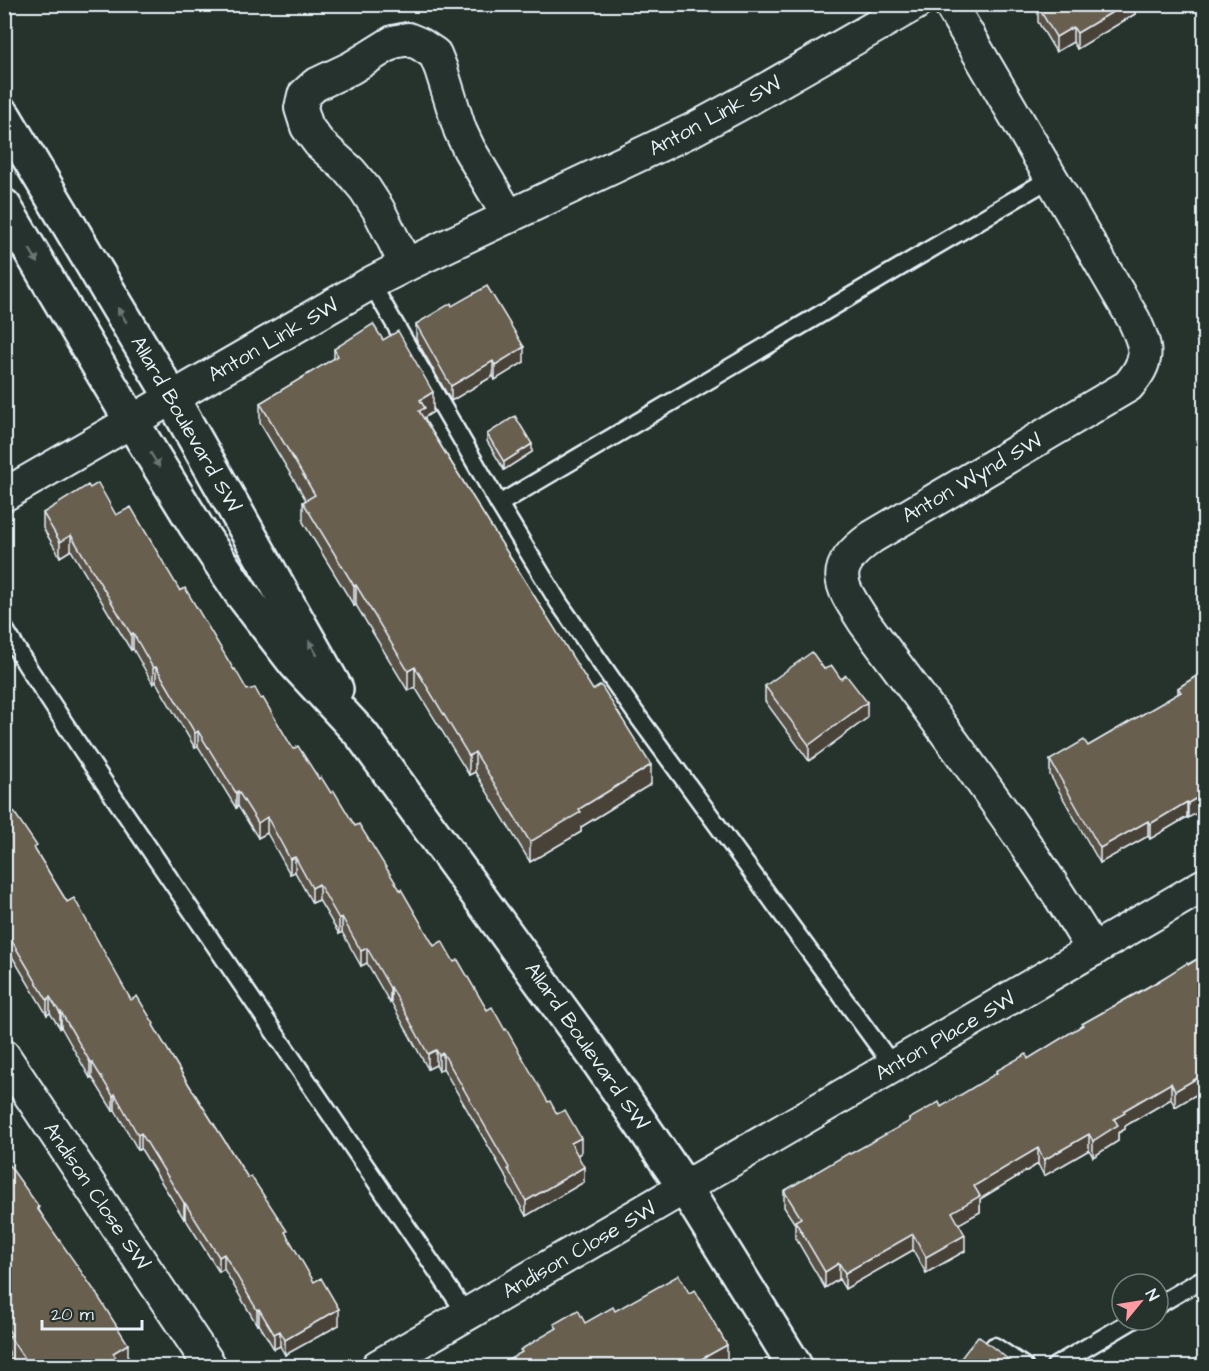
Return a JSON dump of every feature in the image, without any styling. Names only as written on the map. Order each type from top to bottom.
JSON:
[{"type":"street","name":"Anton Link SW","points":[[4,495],[370,284],[692,130],[915,4]]},
{"type":"street","name":"Anton Wynd SW","points":[[950,4],[1134,320],[1142,337],[1145,353],[1140,372],[1128,386],[872,537],[856,549],[846,560],[842,573],[843,584],[860,615],[1023,839],[1093,950]]},
{"type":"street","points":[[406,265],[378,209],[365,189],[350,171],[319,143],[307,127],[301,108],[304,95],[315,85],[351,68],[393,42],[408,39],[435,54],[460,130],[509,217]]},
{"type":"street","name":"Allard Boulevard SW","points":[[4,116],[172,398],[362,735],[594,1055],[685,1188],[795,1366]]},
{"type":"street","name":"Allard Boulevard SW","points":[[4,206],[132,422],[196,526],[241,593],[295,663],[362,735]]},
{"type":"street","name":"Anton Place SW","points":[[685,1188],[1204,885]]},
{"type":"street","name":"Andison Close SW","points":[[4,1056],[210,1366]]},
{"type":"street","name":"Andison Close SW","points":[[378,1366],[685,1188]]},
{"type":"lane","points":[[499,504],[1051,178]]},
{"type":"lane","points":[[370,284],[559,603],[634,711],[893,1066]]},
{"type":"lane","points":[[4,628],[84,753],[467,1315]]},
{"type":"lane","points":[[1170,1298],[1204,1278]]},
{"type":"lane","points":[[1055,1366],[1113,1332]]},
{"type":"lane","points":[[994,1346],[1024,1366]]},
{"type":"building","points":[[1043,4],[1126,4],[1077,33],[1073,27],[1056,37],[1038,7]]},
{"type":"building","points":[[487,286],[524,347],[495,365],[493,361],[451,386],[416,324],[451,303],[452,306]]},
{"type":"building","points":[[373,324],[383,340],[398,331],[433,392],[420,400],[425,408],[419,411],[593,690],[601,685],[651,765],[579,809],[581,812],[530,842],[475,752],[469,756],[415,667],[408,671],[356,585],[354,586],[303,502],[315,495],[260,403],[338,356],[334,349]]},
{"type":"building","points":[[515,416],[532,444],[504,462],[487,434]]},
{"type":"building","points":[[98,483],[116,515],[131,507],[180,591],[185,588],[247,690],[255,688],[293,749],[298,746],[319,779],[321,777],[331,793],[334,791],[355,826],[359,824],[434,946],[442,941],[454,962],[458,960],[487,1010],[492,1007],[548,1102],[550,1101],[557,1114],[565,1110],[581,1138],[571,1143],[584,1167],[526,1201],[443,1053],[439,1055],[436,1050],[428,1054],[367,948],[361,951],[342,917],[339,919],[319,884],[312,888],[295,857],[290,859],[267,817],[258,823],[238,791],[236,793],[198,731],[195,733],[156,667],[153,668],[133,633],[129,631],[71,535],[60,542],[43,513],[88,485],[90,488]]},
{"type":"building","points":[[812,652],[824,669],[832,666],[841,679],[846,675],[867,702],[809,745],[765,686]]},
{"type":"building","points":[[1204,671],[1204,794],[1150,824],[1148,821],[1100,848],[1050,760],[1084,740],[1088,746],[1181,692],[1178,688]]},
{"type":"building","points":[[4,806],[8,812],[12,809],[37,846],[34,848],[67,902],[74,898],[131,1000],[137,996],[184,1077],[248,1178],[251,1176],[287,1231],[285,1232],[314,1282],[321,1278],[339,1309],[285,1340],[280,1331],[274,1334],[224,1254],[219,1257],[141,1133],[138,1135],[115,1094],[113,1096],[90,1062],[61,1012],[50,997],[47,1000],[7,933],[4,933]]},
{"type":"building","points":[[1204,955],[1204,1074],[1175,1091],[1171,1083],[1123,1111],[1125,1113],[1114,1119],[1118,1125],[1093,1141],[1089,1134],[1044,1160],[1038,1148],[974,1186],[980,1196],[952,1212],[965,1235],[926,1257],[913,1234],[845,1273],[839,1263],[825,1272],[795,1221],[801,1218],[784,1191],[910,1121],[909,1119],[939,1102],[941,1107],[1026,1054],[1028,1059],[1082,1024]]},
{"type":"building","points":[[4,1158],[39,1207],[37,1208],[128,1344],[113,1353],[121,1366],[29,1366],[9,1336],[12,1335],[4,1324]]},
{"type":"building","points":[[679,1275],[689,1293],[695,1290],[727,1345],[689,1366],[498,1366],[557,1328],[554,1324],[578,1310],[585,1323],[613,1307],[615,1311]]},
{"type":"building","points":[[978,1336],[1017,1366],[955,1366]]}]
